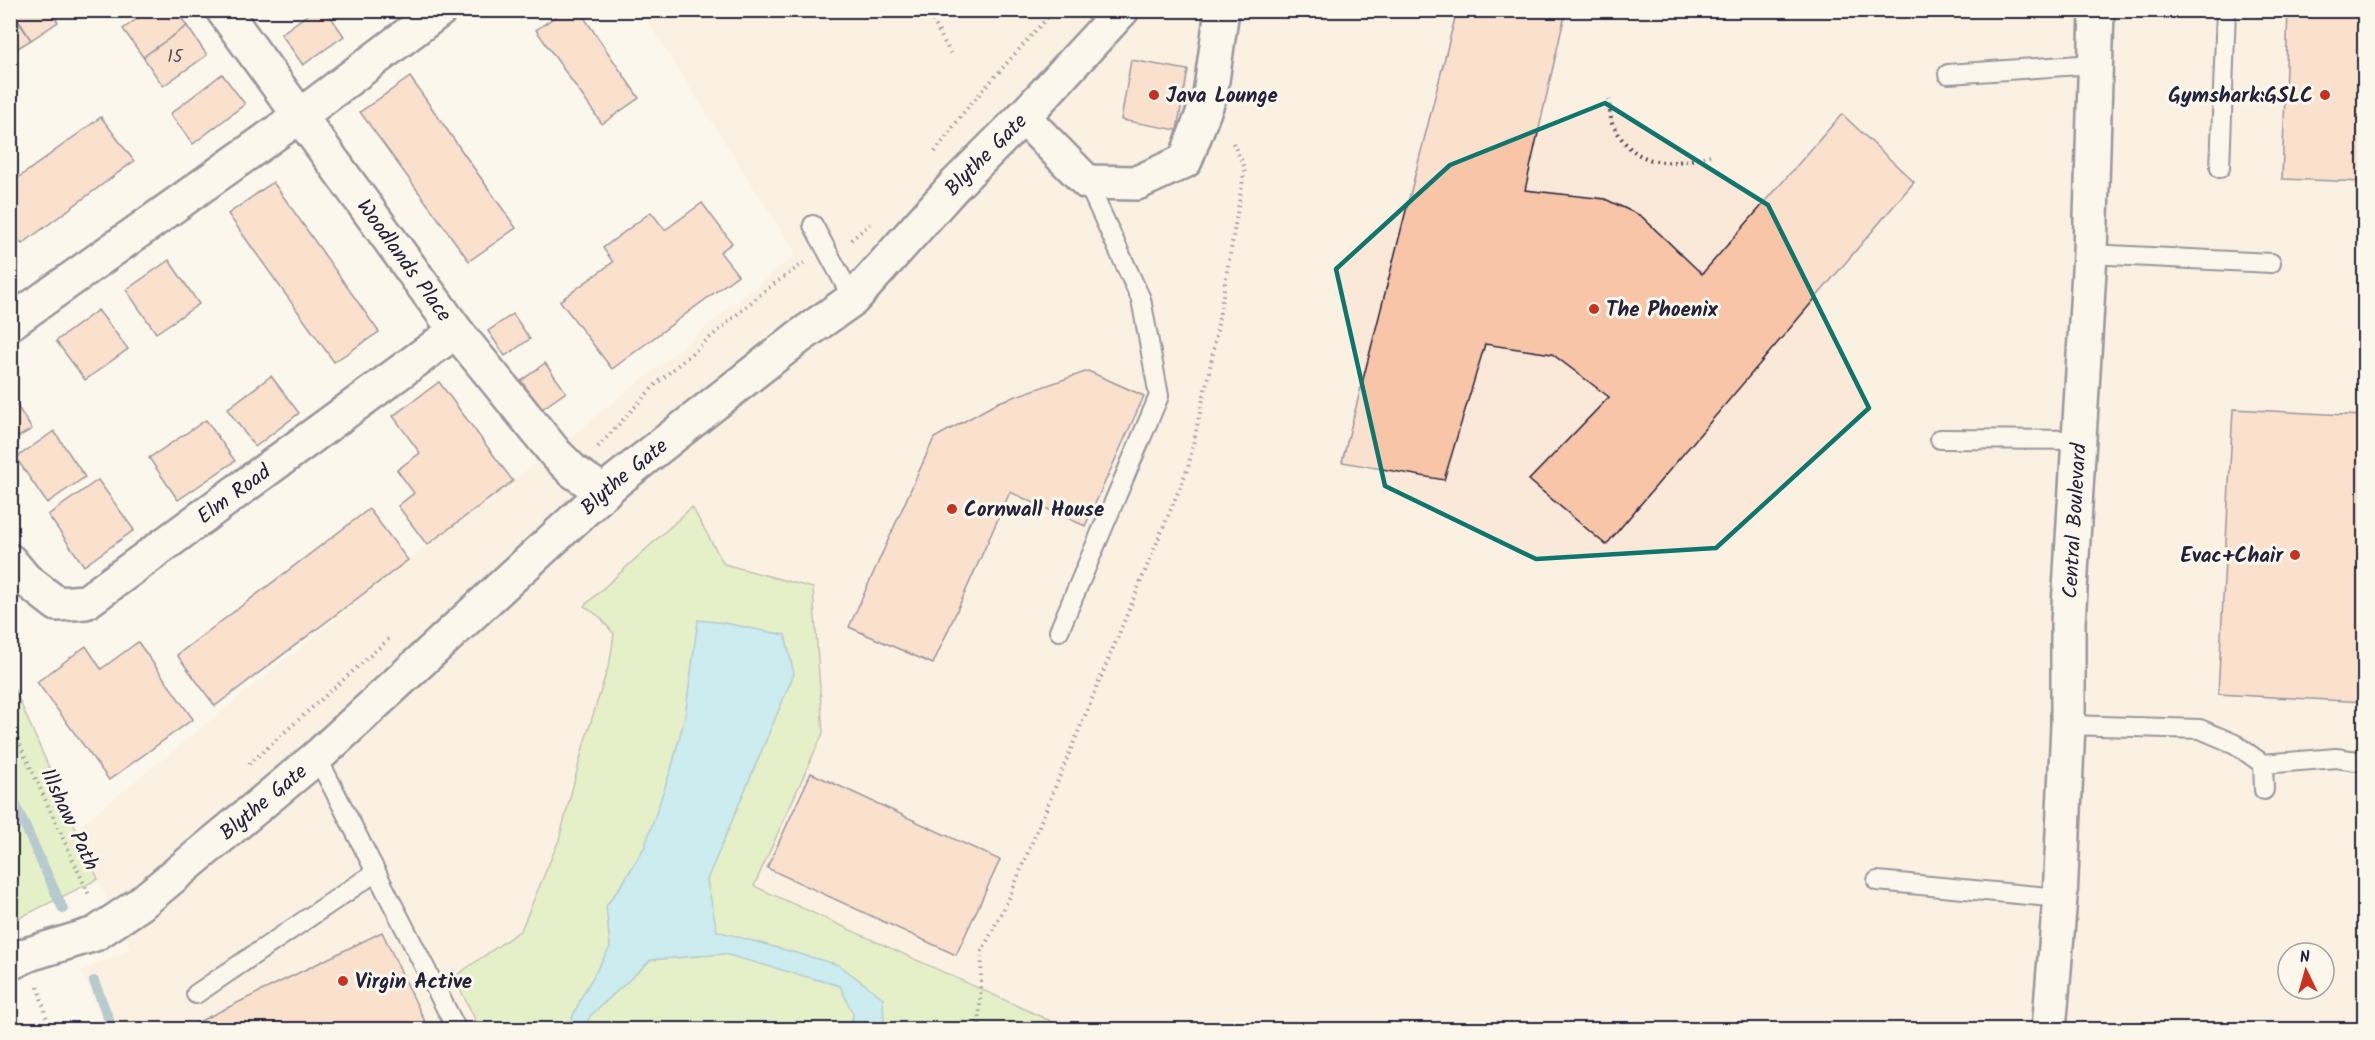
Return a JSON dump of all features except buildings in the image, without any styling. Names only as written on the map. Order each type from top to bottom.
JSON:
[{"type":"street","name":"Woodlands Place","points":[[223,10],[456,331],[556,454],[573,471],[604,492]]},
{"type":"street","points":[[10,323],[301,116],[440,10]]},
{"type":"street","name":"Blythe Gate","points":[[20,959],[95,934],[140,904],[317,758],[604,492],[799,337],[853,299],[955,185],[1023,117],[1122,10]]},
{"type":"street","points":[[1023,117],[1087,182],[1137,183],[1185,161],[1210,95],[1222,10]]},
{"type":"street","name":"Central Boulevard","points":[[2049,1029],[2060,898],[2068,725],[2067,623],[2090,254],[2097,10]]},
{"type":"street","name":"Elm Road","points":[[10,561],[25,579],[57,604],[86,602],[456,331]]},
{"type":"lane","points":[[2220,168],[2226,10]]},
{"type":"lane","points":[[1948,74],[2094,64]]},
{"type":"lane","points":[[1059,631],[1159,396],[1141,299],[1087,182]]},
{"type":"lane","points":[[813,225],[853,299]]},
{"type":"lane","points":[[2090,254],[2271,263]]},
{"type":"lane","points":[[1940,439],[2080,440]]},
{"type":"lane","points":[[2068,725],[2200,729],[2235,744],[2263,764],[2336,758],[2364,762]]},
{"type":"lane","points":[[317,758],[457,1029]]},
{"type":"lane","points":[[2263,764],[2264,790]]},
{"type":"lane","points":[[196,994],[376,872]]},
{"type":"lane","points":[[1877,881],[2060,898]]},
{"type":"path","points":[[927,10],[951,54]]},
{"type":"path","points":[[979,1029],[982,951],[1009,898],[1188,468],[1212,358],[1245,168],[1210,95]]},
{"type":"path","points":[[1609,99],[1612,124],[1627,146],[1645,158],[1666,162],[1688,162],[1713,153]]},
{"type":"path","name":"Illshaw Path","points":[[10,723],[80,876],[108,926]]},
{"type":"path","points":[[20,959],[50,1029]]},
{"type":"highlighted area","points":[[1605,103],[1768,205],[1869,408],[1716,548],[1536,559],[1385,486],[1336,269],[1450,165]]},
{"type":"shaded area","points":[[641,11],[2364,11],[2364,1029],[106,1029],[81,971],[130,949],[75,830],[426,545],[563,443],[796,254]]},
{"type":"green space","points":[[692,507],[724,564],[813,588],[823,733],[754,886],[1053,1022],[1052,1029],[480,1029],[454,977],[521,930],[559,840],[584,744],[610,661],[614,634],[600,617],[584,606]]},
{"type":"green space","points":[[10,679],[98,879],[11,922],[10,922]]},
{"type":"water","points":[[698,620],[785,635],[794,674],[707,880],[717,931],[839,965],[883,998],[884,1029],[851,1029],[853,1014],[840,986],[724,954],[651,960],[590,1016],[585,1029],[567,1029],[583,994],[610,947],[606,906],[645,846],[672,766],[685,716]]},
{"type":"waterway","points":[[10,793],[63,909]]},
{"type":"waterway","points":[[94,981],[113,1030]]},
{"type":"place","name":"Java Lounge","points":[[1154,95]]},
{"type":"place","name":"Gymshark:GSLC","points":[[2325,95]]},
{"type":"place","name":"The Phoenix","points":[[1594,309]]},
{"type":"place","name":"Cornwall House","points":[[952,509]]},
{"type":"place","name":"Evac+Chair","points":[[2295,555]]},
{"type":"place","name":"Virgin Active","points":[[343,981]]}]
